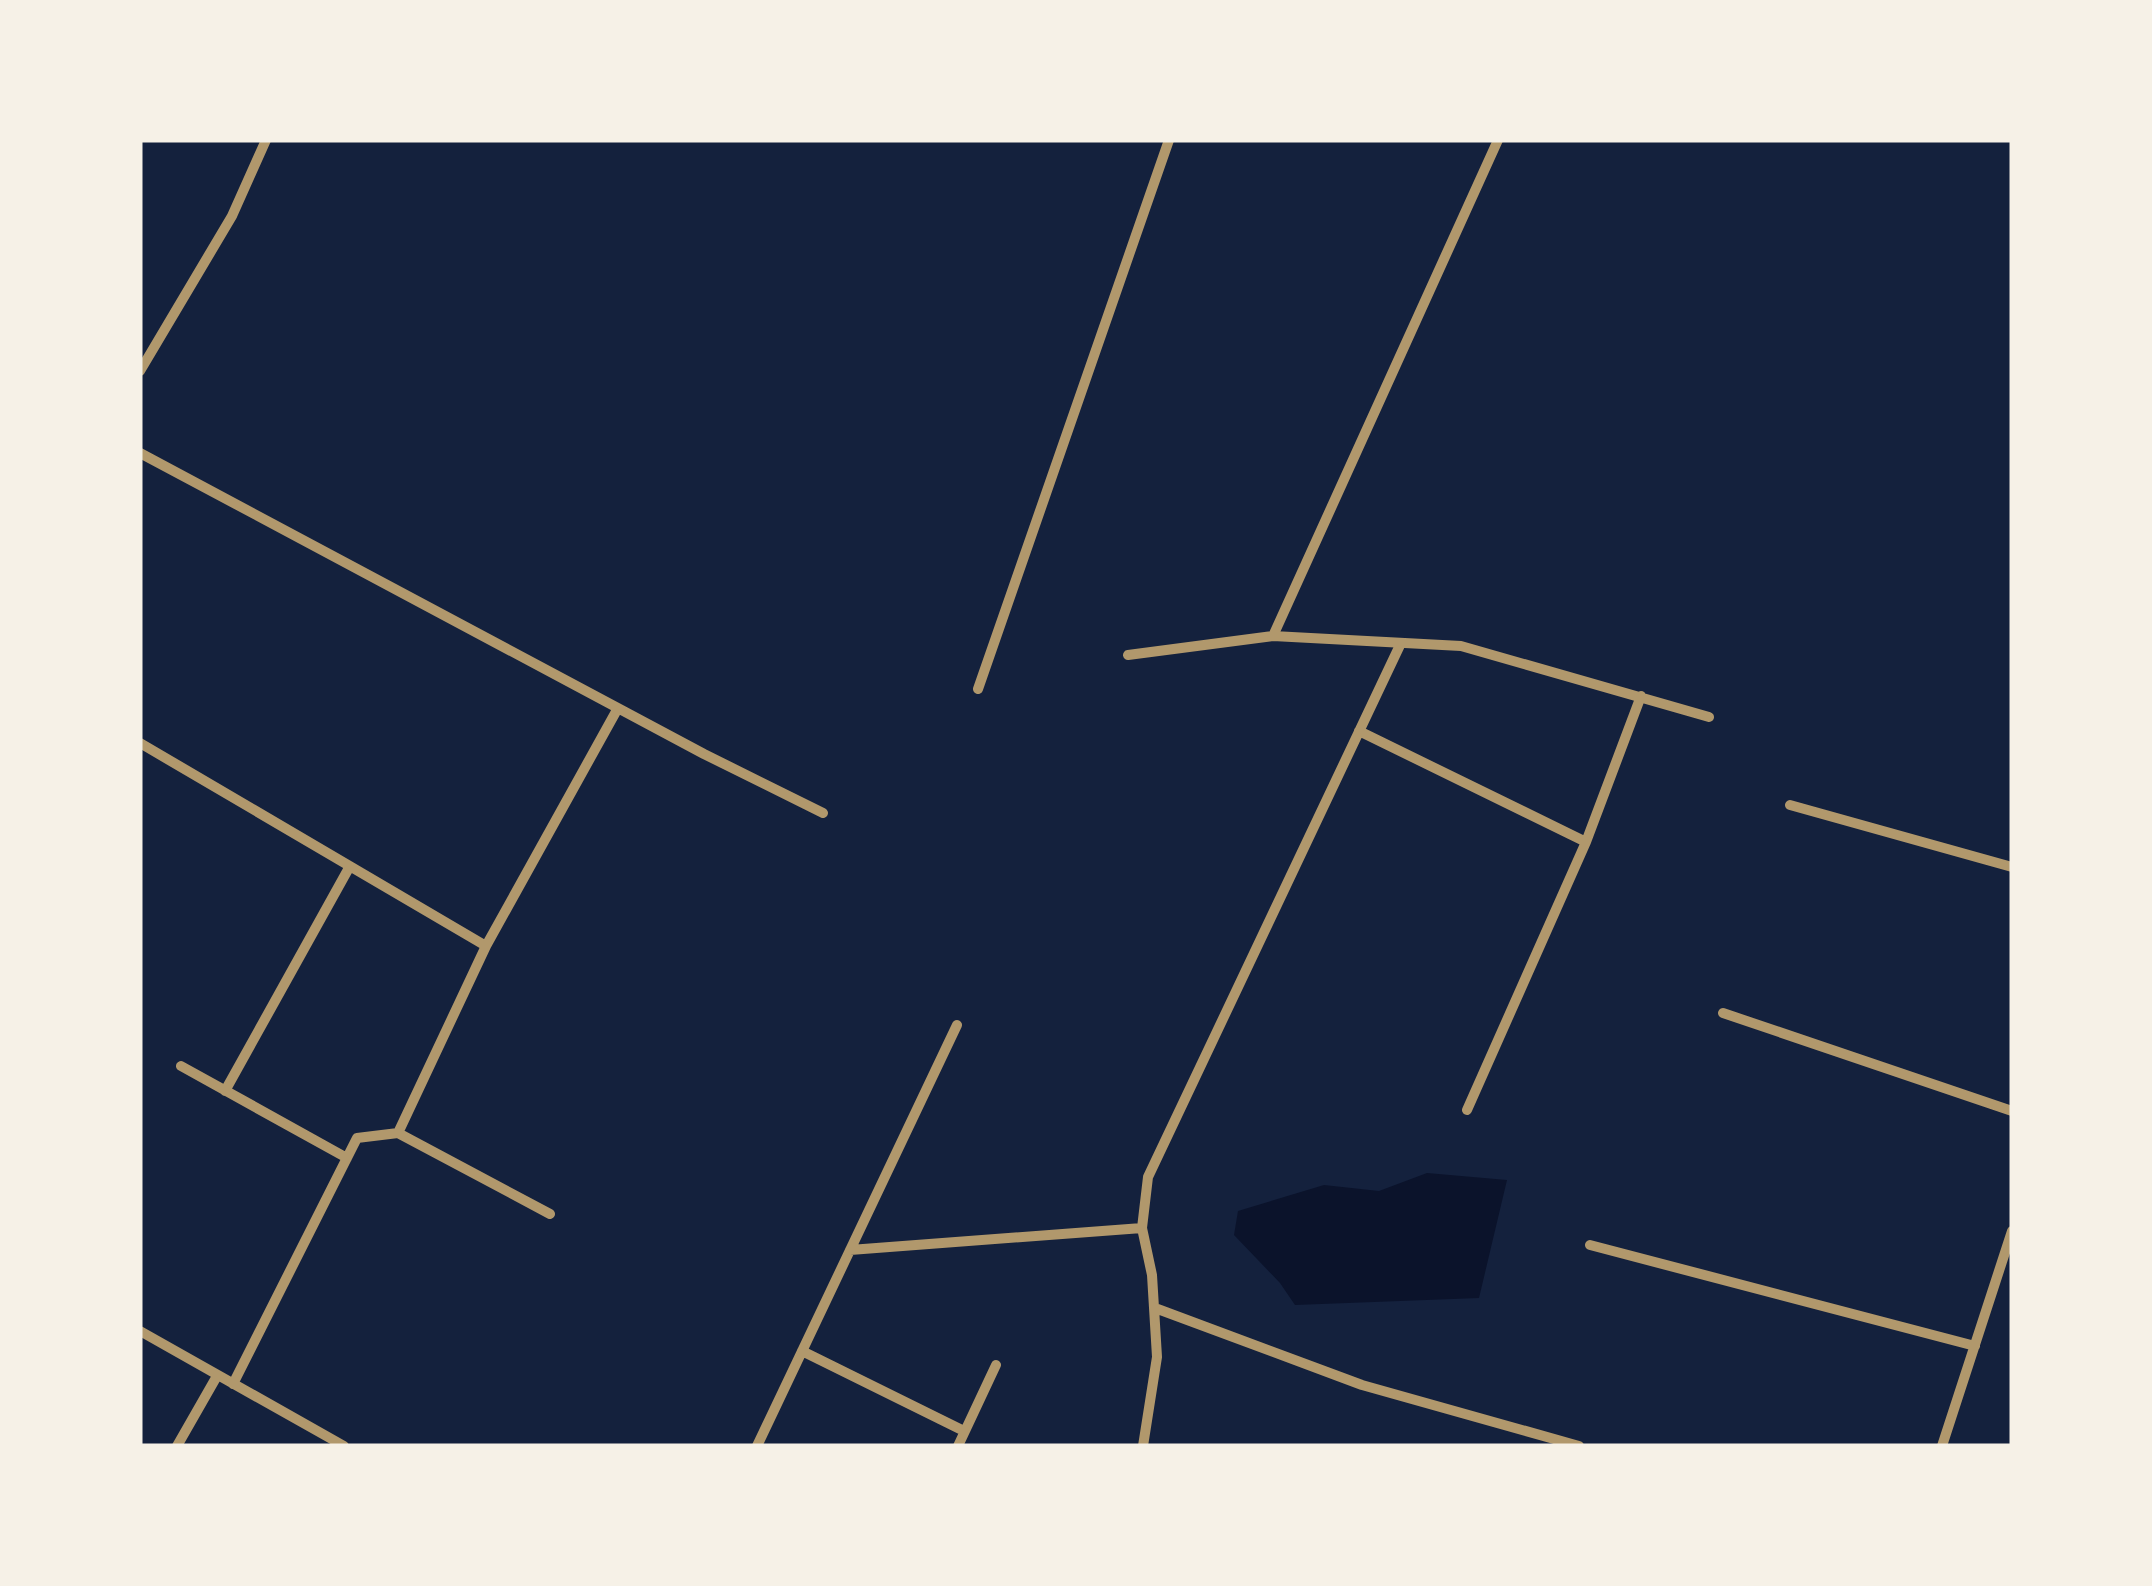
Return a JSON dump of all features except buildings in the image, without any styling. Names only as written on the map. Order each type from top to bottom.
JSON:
[{"type":"street","points":[[140,371],[232,216],[266,140]]},
{"type":"street","points":[[978,690],[1170,140]]},
{"type":"street","points":[[1272,636],[1498,140]]},
{"type":"street","points":[[140,453],[823,813]]},
{"type":"street","points":[[1128,655],[1272,636],[1462,646],[1709,717]]},
{"type":"street","points":[[1143,1446],[1158,1357],[1152,1276],[1142,1228],[1148,1177],[1401,643]]},
{"type":"street","points":[[1467,1110],[1586,842],[1642,696]]},
{"type":"street","points":[[398,1133],[486,946],[618,708]]},
{"type":"street","points":[[1359,731],[1586,842]]},
{"type":"street","points":[[140,743],[486,946]]},
{"type":"street","points":[[1790,805],[2012,867]]},
{"type":"street","points":[[225,1091],[350,866]]},
{"type":"street","points":[[1724,1013],[2012,1110]]},
{"type":"street","points":[[757,1446],[957,1025]]},
{"type":"street","points":[[181,1066],[347,1158]]},
{"type":"street","points":[[233,1384],[357,1138],[398,1133],[550,1214]]},
{"type":"street","points":[[850,1250],[1142,1228]]},
{"type":"street","points":[[1942,1446],[2012,1231]]},
{"type":"street","points":[[1590,1245],[1975,1346]]},
{"type":"street","points":[[1155,1308],[1362,1384],[1579,1446]]},
{"type":"street","points":[[140,1331],[344,1446]]},
{"type":"street","points":[[802,1351],[964,1432]]},
{"type":"street","points":[[958,1446],[996,1365]]},
{"type":"street","points":[[178,1446],[217,1376]]},
{"type":"water","points":[[1427,1173],[1507,1180],[1479,1298],[1295,1305],[1280,1283],[1234,1235],[1238,1211],[1324,1185],[1379,1191]]}]
